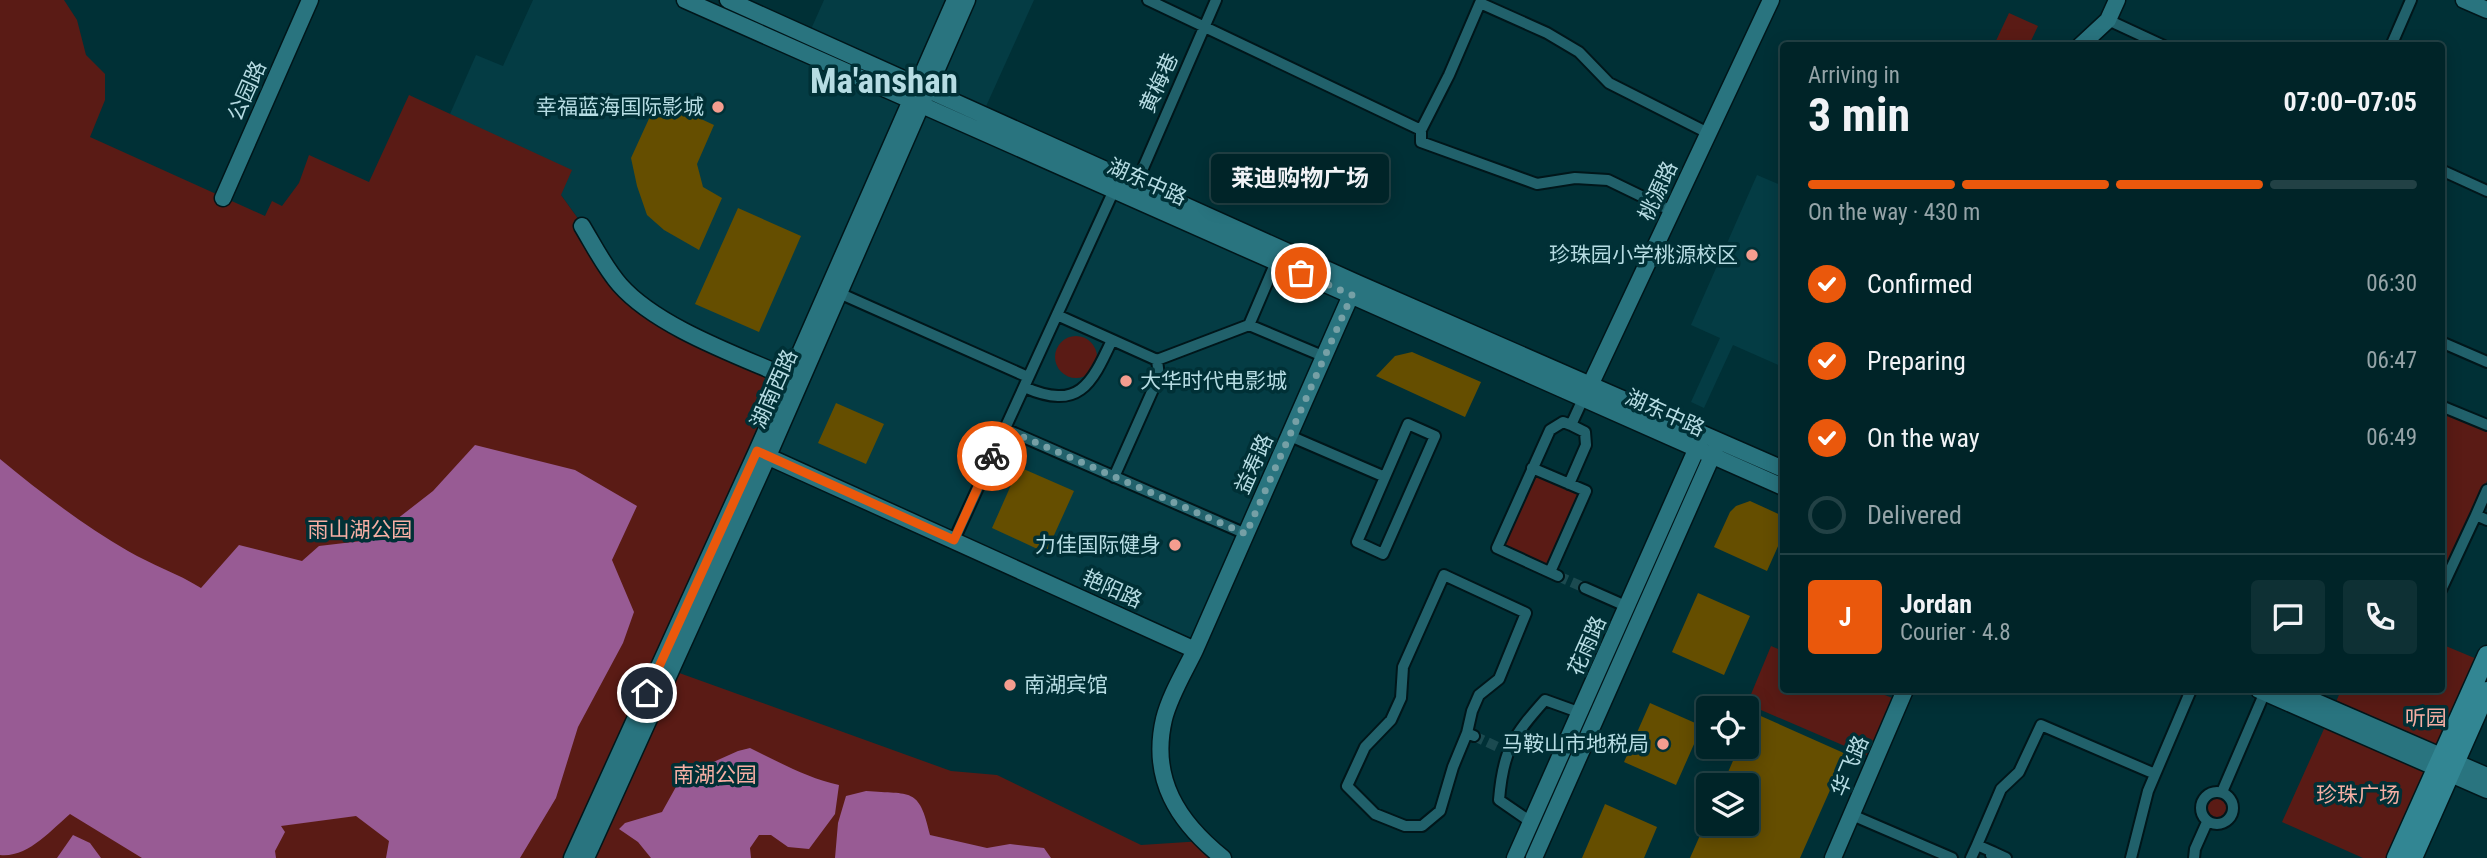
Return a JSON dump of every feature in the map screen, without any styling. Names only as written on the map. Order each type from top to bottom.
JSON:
[{"type":"main road","name":"公园路","points":[[223,198],[310,0]]},
{"type":"main road","name":"湖东中路","points":[[685,0],[1352,295],[1586,392],[1719,441],[1780,468]]},
{"type":"main road","name":"湖东中路","points":[[728,0],[1137,182],[1586,392],[1704,454],[1780,486]]},
{"type":"main road","points":[[923,87],[955,0]]},
{"type":"main road","points":[[916,103],[967,0]]},
{"type":"main road","name":"桃源路","points":[[1586,392],[1771,0]]},
{"type":"main road","points":[[2084,42],[2108,20],[2117,0]]},
{"type":"main road","points":[[2464,0],[2487,10]]},
{"type":"main road","name":"湖南西路","points":[[572,858],[839,293],[916,103]]},
{"type":"main road","name":"湖南西路","points":[[586,858],[762,454],[789,378],[916,103]]},
{"type":"main road","points":[[582,226],[619,284],[642,306],[696,337],[789,378]]},
{"type":"main road","name":"益寿路","points":[[1195,650],[1352,295]]},
{"type":"main road","points":[[1534,858],[1704,454],[1703,435]]},
{"type":"main road","points":[[1704,454],[1719,441]]},
{"type":"main road","name":"艳阳路","points":[[762,454],[1195,650]]},
{"type":"main road","name":"花雨路","points":[[1515,858],[1628,607],[1704,454]]},
{"type":"main road","points":[[1195,650],[1164,718],[1159,761],[1170,799],[1203,841],[1223,858]]},
{"type":"main road","points":[[2413,858],[2487,655]]},
{"type":"main road","points":[[2396,858],[2487,691]]},
{"type":"main road","name":"华飞路","points":[[1833,858],[1904,693]]},
{"type":"main road","points":[[2267,693],[2446,766],[2487,776]]},
{"type":"main road","points":[[2294,693],[2446,766],[2487,790]]},
{"type":"street","points":[[1148,0],[1421,130]]},
{"type":"street","name":"黄梅巷","points":[[1137,182],[1216,0]]},
{"type":"street","points":[[2393,42],[2412,0]]},
{"type":"street","points":[[1672,211],[1608,180],[1575,178],[1537,184],[1499,172],[1421,142],[1421,130],[1449,75],[1481,1],[1579,52],[1609,83],[1709,133]]},
{"type":"street","points":[[2108,20],[2155,42]]},
{"type":"street","points":[[2445,172],[2487,191]]},
{"type":"street","points":[[954,540],[1114,190]]},
{"type":"street","points":[[1249,325],[1276,262]]},
{"type":"street","points":[[839,293],[1026,382],[1039,393],[1061,396],[1079,392],[1096,374],[1112,340]]},
{"type":"street","points":[[1057,315],[1157,360],[1249,325],[1325,356]]},
{"type":"street","points":[[2445,344],[2487,362]]},
{"type":"street","points":[[1114,477],[1160,376],[1157,360]]},
{"type":"street","points":[[1571,425],[1586,392]]},
{"type":"street","points":[[2445,407],[2487,425]]},
{"type":"street","points":[[1532,468],[1569,484],[1586,491],[1554,574],[1497,548],[1532,468],[1550,430],[1563,422],[1585,432],[1586,445],[1569,484]]},
{"type":"street","points":[[1408,425],[1435,436],[1383,554],[1357,542],[1385,477],[1408,425]]},
{"type":"street","points":[[1005,429],[1246,534]]},
{"type":"street","points":[[1290,436],[1385,477]]},
{"type":"street","points":[[2445,581],[2487,490]]},
{"type":"street","points":[[2476,515],[2487,520]]},
{"type":"street","points":[[1444,575],[1526,613],[1499,679],[1479,695],[1472,711],[1471,734],[1453,767],[1440,811],[1422,826],[1405,825],[1375,814],[1347,786],[1365,747],[1391,720],[1401,698],[1403,667],[1444,575]]},
{"type":"street","points":[[1585,588],[1628,607]]},
{"type":"street","points":[[2131,858],[2155,774],[2190,693]]},
{"type":"street","points":[[2222,792],[2261,693]]},
{"type":"street","points":[[1531,822],[1499,800],[1505,750],[1545,700],[1581,713]]},
{"type":"street","points":[[1971,858],[2001,789],[2019,772],[2041,725],[2155,774]]},
{"type":"street","points":[[2222,792],[2234,804],[2231,817],[2221,825],[2207,822],[2201,815],[2206,797],[2211,793],[2222,792]]},
{"type":"street","points":[[1852,815],[1952,858]]},
{"type":"street","points":[[2194,858],[2195,849],[2207,822]]},
{"type":"street","points":[[1977,845],[1991,855],[2006,858]]},
{"type":"shaded area","points":[[533,0],[684,0],[910,103],[789,378],[642,306],[561,195],[450,114],[476,55],[503,66]]},
{"type":"shaded area","points":[[824,0],[955,0],[918,84],[808,36]]},
{"type":"shaded area","points":[[967,0],[1034,0],[983,113],[928,89]]},
{"type":"shaded area","points":[[921,105],[1351,295],[1195,650],[768,456]]},
{"type":"shaded area","name":"珍珠园小学桃源校区","points":[[1757,175],[1780,185],[1780,366],[1733,345],[1704,408],[1691,402],[1720,338],[1691,325]]},
{"type":"shaded area","points":[[475,445],[575,470],[637,506],[612,560],[634,612],[623,643],[578,727],[556,798],[520,858],[386,858],[389,841],[356,816],[281,826],[285,832],[275,851],[276,858],[142,858],[70,814],[29,848],[10,855],[0,855],[0,459],[95,530],[137,556],[201,588],[239,545],[302,561],[319,546],[370,540],[433,491]]},
{"type":"shaded area","points":[[750,748],[804,774],[839,785],[835,814],[809,849],[788,847],[771,835],[759,835],[750,848],[751,858],[651,858],[638,842],[619,829],[625,823],[662,812],[682,776]]},
{"type":"shaded area","points":[[866,791],[911,796],[922,808],[930,835],[987,848],[1010,844],[1044,848],[1051,858],[835,858],[838,823],[846,796]]},
{"type":"shaded area","points":[[73,835],[90,843],[101,858],[57,858]]},
{"type":"green space","name":"雨山湖公园","points":[[0,0],[64,0],[77,20],[86,55],[105,74],[105,100],[90,137],[265,216],[272,201],[282,206],[299,183],[309,155],[369,182],[409,95],[572,170],[561,195],[641,306],[789,378],[572,858],[0,858]]},
{"type":"green space","points":[[2009,13],[2038,26],[2030,42],[1995,42]]},
{"type":"green space","points":[[1076,336],[1091,342],[1097,357],[1091,372],[1076,378],[1061,372],[1055,357],[1061,342]]},
{"type":"green space","points":[[2445,414],[2487,431],[2487,481],[2445,572]]},
{"type":"green space","points":[[1534,474],[1580,493],[1548,565],[1503,544]]},
{"type":"green space","points":[[1771,646],[1780,650],[1780,693],[1880,693],[1900,701],[1875,759],[1759,709],[1759,696],[1750,696]]},
{"type":"green space","name":"听园","points":[[2445,646],[2484,662],[2442,758],[2333,709],[2340,693],[2445,693]]},
{"type":"green space","name":"南湖公园","points":[[671,670],[951,771],[997,775],[1141,845],[1203,841],[1230,858],[586,858]]},
{"type":"green space","name":"珍珠广场","points":[[2328,720],[2437,769],[2396,858],[2363,858],[2282,822]]},
{"type":"green space","points":[[2217,795],[2227,799],[2231,809],[2227,819],[2217,823],[2207,819],[2203,809],[2207,799]]},
{"type":"building","points":[[658,99],[714,125],[697,164],[703,187],[722,198],[699,250],[664,230],[647,215],[637,186],[631,158]]},
{"type":"building","points":[[738,208],[801,236],[759,332],[695,304]]},
{"type":"building","points":[[1412,352],[1481,382],[1465,417],[1376,376],[1395,356]]},
{"type":"building","points":[[836,403],[884,424],[866,464],[818,443]]},
{"type":"building","points":[[1019,467],[1074,491],[1046,553],[992,528]]},
{"type":"building","points":[[1750,501],[1780,515],[1780,542],[1767,571],[1714,547],[1730,512],[1736,506]]},
{"type":"building","points":[[1698,593],[1750,616],[1724,675],[1672,652]]},
{"type":"building","name":"马鞍山市地税局","points":[[1650,703],[1696,723],[1696,740],[1676,785],[1624,762]]},
{"type":"building","points":[[1759,715],[1846,754],[1800,858],[1690,858],[1700,836],[1759,836],[1759,773],[1728,773],[1734,759],[1759,759]]},
{"type":"building","points":[[1605,804],[1657,827],[1644,858],[1582,858]]},
{"type":"tunnel","points":[[1558,576],[1585,588]]},
{"type":"tunnel","points":[[1474,736],[1500,748]]},
{"type":"way so far","points":[[992,456],[1005,429],[1246,534],[1352,295],[1301,273]]},
{"type":"place","name":"幸福蓝海国际影城","points":[[718,107]]},
{"type":"place","name":"珍珠园小学桃源校区","points":[[1752,255]]},
{"type":"place","name":"莱迪购物广场","points":[[1301,273]]},
{"type":"place","name":"大华时代电影城","points":[[1126,381]]},
{"type":"place","name":"力佳国际健身","points":[[1175,545]]},
{"type":"place","name":"南湖宾馆","points":[[1010,685]]},
{"type":"place","name":"马鞍山市地税局","points":[[1663,744]]},
{"type":"district","name":"Ma'anshan","points":[[884,81]]},
{"type":"route","points":[[647,693],[757,451],[954,540],[992,456]]}]
